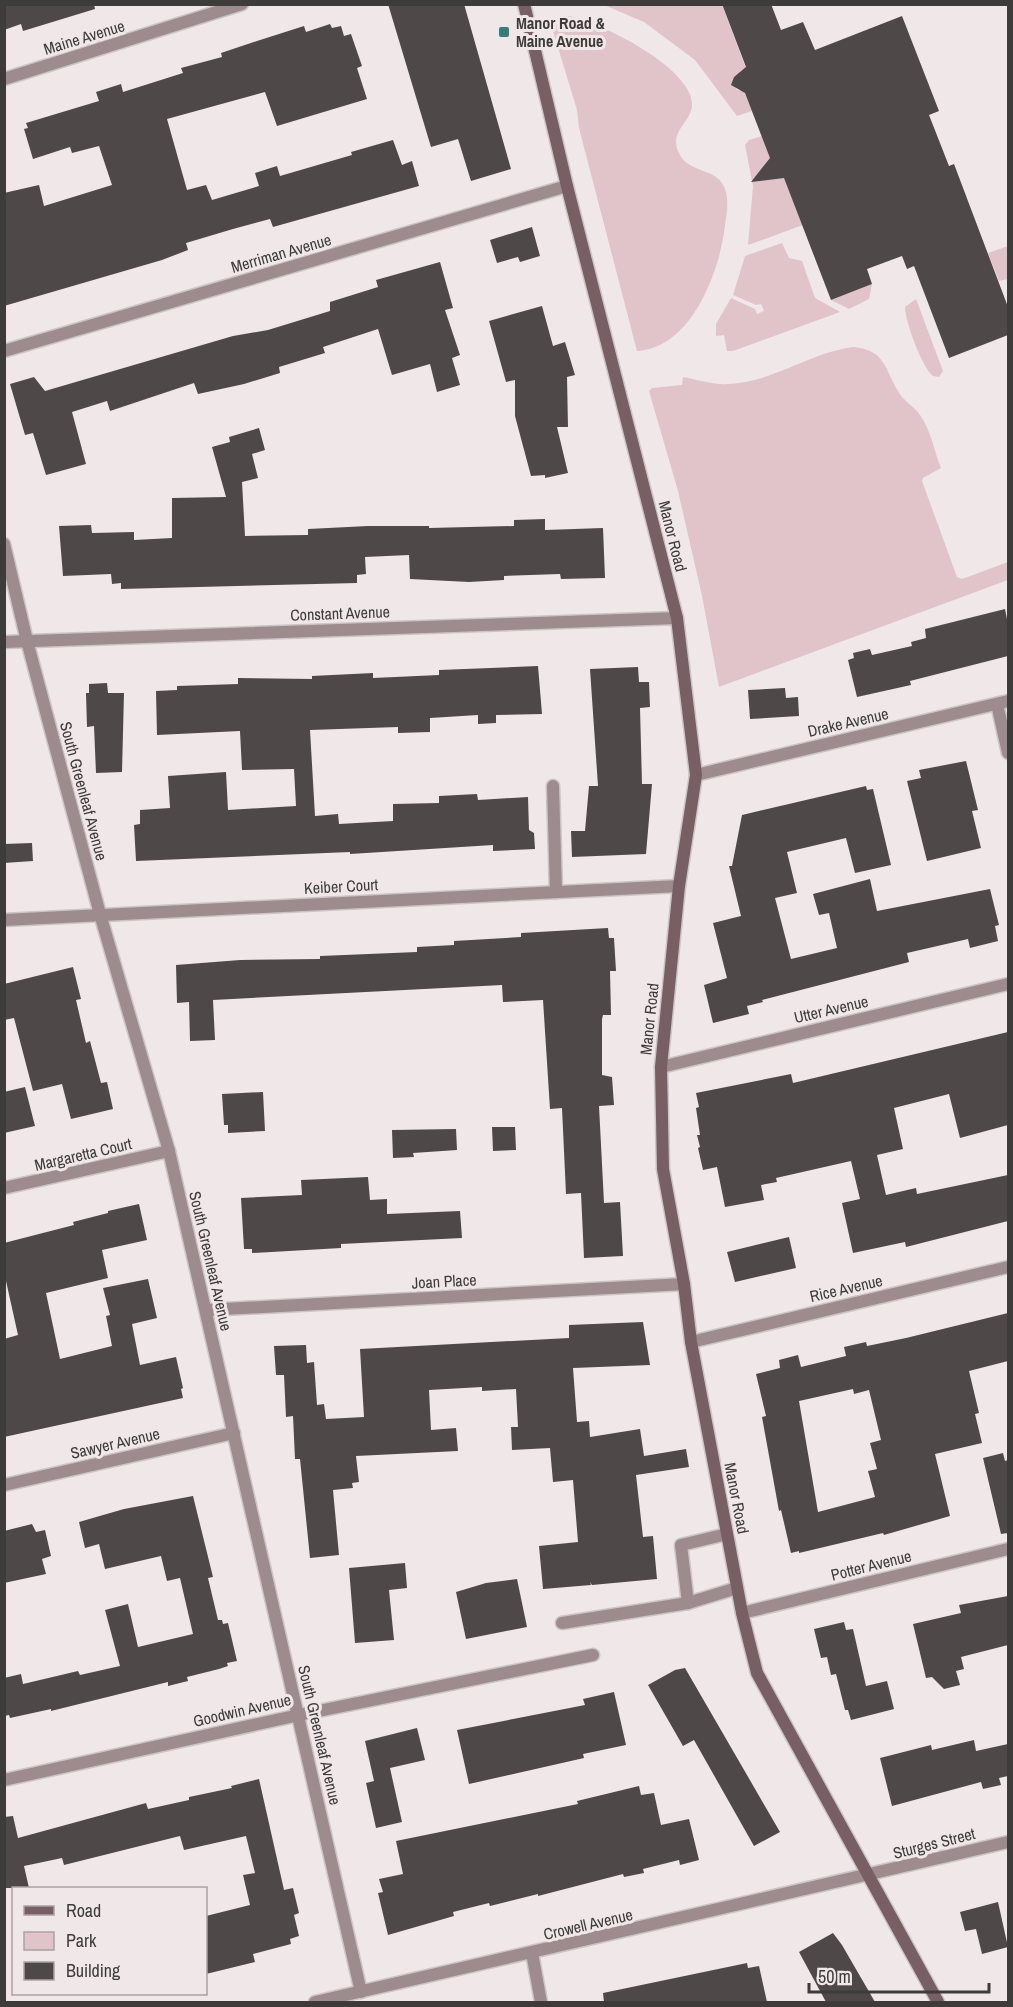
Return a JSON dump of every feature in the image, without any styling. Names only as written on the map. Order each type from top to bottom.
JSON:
[{"type":"street","name":"Maine Avenue","points":[[4,79],[242,4]]},
{"type":"street","name":"Manor Road","points":[[524,4],[567,186],[677,618],[696,775],[679,886],[661,1067],[663,1169],[684,1284],[691,1342],[742,1613],[757,1673],[938,2002]]},
{"type":"street","name":"Merriman Avenue","points":[[4,351],[567,186]]},
{"type":"street","name":"South Greenleaf Avenue","points":[[4,544],[27,641],[100,914],[169,1151],[361,1992]]},
{"type":"street","name":"Constant Avenue","points":[[4,642],[677,618]]},
{"type":"street","name":"Drake Avenue","points":[[696,775],[1003,703]]},
{"type":"street","points":[[1003,703],[1008,753]]},
{"type":"street","points":[[553,786],[556,892]]},
{"type":"street","name":"Keiber Court","points":[[4,921],[100,914],[679,886]]},
{"type":"street","name":"Utter Avenue","points":[[661,1067],[1008,984]]},
{"type":"street","name":"Margaretta Court","points":[[4,1188],[169,1151]]},
{"type":"street","name":"Rice Avenue","points":[[691,1342],[1008,1267]]},
{"type":"street","name":"Joan Place","points":[[206,1310],[684,1284]]},
{"type":"street","name":"Sawyer Avenue","points":[[4,1485],[234,1433]]},
{"type":"street","points":[[688,1603],[681,1545],[727,1534]]},
{"type":"street","name":"Potter Avenue","points":[[742,1613],[1008,1549]]},
{"type":"street","points":[[562,1623],[688,1603],[737,1588]]},
{"type":"street","name":"Goodwin Avenue","points":[[4,1780],[299,1714],[593,1655]]},
{"type":"street","name":"Sturges Street","points":[[868,1876],[1008,1842]]},
{"type":"street","name":"Crowell Avenue","points":[[315,2002],[868,1876]]},
{"type":"street","points":[[532,1953],[541,2002]]},
{"type":"green space","points":[[604,5],[722,5],[750,79],[740,73],[734,77],[732,84],[737,90],[744,91],[752,111],[737,116],[695,60],[644,22]]},
{"type":"green space","points":[[568,16],[622,37],[643,49],[678,77],[689,92],[692,106],[678,132],[676,144],[678,151],[688,164],[716,177],[725,189],[727,212],[722,243],[709,284],[688,322],[673,337],[656,347],[637,351],[579,128],[577,110],[550,21]]},
{"type":"green space","points":[[762,136],[781,169],[803,225],[748,245],[753,186],[745,145],[749,140]]},
{"type":"green space","points":[[782,243],[789,258],[802,261],[815,298],[840,312],[733,351],[727,351],[724,335],[716,336],[716,324],[731,298],[755,309],[757,314],[764,311],[761,304],[756,305],[733,295],[745,256]]},
{"type":"green space","points":[[1008,246],[1008,279],[999,281],[988,253]]},
{"type":"green space","points":[[872,284],[869,299],[849,309],[831,300]]},
{"type":"green space","points":[[916,299],[943,371],[939,377],[933,376],[924,364],[908,323],[905,307]]},
{"type":"green space","points":[[854,347],[872,352],[883,362],[900,395],[918,412],[927,427],[941,468],[923,478],[922,481],[957,577],[962,579],[1008,562],[1008,580],[719,687],[702,596],[678,491],[649,391],[652,388],[682,385],[683,377],[718,384],[745,382],[777,373],[838,350]]},
{"type":"building","points":[[4,4],[94,4],[95,9],[23,31],[21,24],[4,30]]},
{"type":"building","points":[[388,4],[464,4],[511,169],[471,181],[458,139],[431,147]]},
{"type":"building","points":[[722,4],[771,4],[781,30],[803,22],[815,50],[902,16],[939,111],[929,115],[949,166],[954,164],[1008,307],[1008,335],[949,358],[914,266],[907,269],[902,256],[867,269],[872,284],[831,300],[784,178],[751,182],[770,158],[745,93],[731,85],[734,77],[746,67]]},
{"type":"building","points":[[330,24],[332,28],[341,26],[344,36],[351,34],[362,66],[357,68],[367,99],[277,126],[265,92],[167,119],[187,190],[206,185],[212,200],[259,186],[255,173],[277,166],[280,176],[352,155],[351,152],[393,140],[402,165],[412,161],[419,186],[273,227],[270,219],[233,229],[186,243],[188,250],[162,260],[4,306],[4,193],[39,185],[44,206],[112,185],[99,146],[72,153],[70,147],[33,159],[24,129],[28,128],[26,123],[99,101],[96,92],[121,84],[123,92],[183,73],[181,68],[222,57],[221,53],[257,41],[304,26],[306,32]]},
{"type":"building","points":[[532,227],[540,256],[520,262],[518,257],[497,263],[490,240]]},
{"type":"building","points":[[440,262],[453,308],[445,310],[460,355],[452,358],[460,385],[437,392],[430,364],[392,375],[378,329],[323,347],[325,353],[279,367],[280,373],[244,384],[198,394],[194,383],[110,411],[107,401],[72,412],[86,464],[46,475],[33,433],[25,435],[10,384],[34,377],[45,391],[233,336],[268,330],[330,311],[330,302],[378,287],[376,280]]},
{"type":"building","points":[[542,306],[553,346],[565,342],[575,375],[567,377],[568,427],[557,427],[568,473],[545,478],[545,475],[531,476],[515,416],[515,380],[506,382],[489,321]]},
{"type":"building","points":[[259,428],[265,450],[252,454],[258,478],[242,482],[245,536],[308,535],[308,529],[368,526],[429,526],[429,528],[514,526],[514,520],[545,519],[545,530],[603,528],[605,578],[561,579],[560,574],[504,576],[504,580],[469,582],[410,579],[409,555],[365,557],[366,574],[357,575],[357,583],[121,589],[121,583],[112,584],[111,574],[63,576],[59,526],[91,525],[92,533],[134,532],[134,540],[172,538],[172,498],[226,497],[212,447],[230,442],[229,437]]},
{"type":"building","points":[[1005,609],[1008,624],[1008,656],[910,681],[911,685],[857,697],[848,660],[854,658],[853,653],[870,649],[872,655],[912,646],[911,642],[926,638],[925,629]]},
{"type":"building","points":[[538,666],[542,714],[496,715],[496,723],[478,724],[478,715],[430,718],[430,732],[398,733],[398,727],[310,730],[315,816],[338,814],[339,824],[393,821],[393,804],[439,803],[439,796],[477,794],[478,800],[528,797],[529,830],[534,833],[535,849],[493,851],[493,845],[350,854],[350,852],[136,861],[134,825],[140,824],[140,810],[170,808],[168,776],[226,772],[228,810],[296,806],[294,769],[242,770],[240,731],[157,735],[156,691],[177,690],[177,686],[238,684],[238,678],[312,679],[312,676],[373,673],[373,678],[439,675],[439,670]]},
{"type":"building","points":[[638,667],[639,682],[649,682],[650,707],[640,708],[642,784],[652,784],[646,854],[572,857],[571,831],[585,831],[589,786],[598,786],[590,669]]},
{"type":"building","points":[[107,683],[108,693],[124,693],[122,772],[96,773],[94,726],[87,727],[86,693],[89,693],[89,684]]},
{"type":"building","points":[[785,688],[786,698],[798,697],[799,716],[750,719],[748,690]]},
{"type":"building","points":[[966,761],[978,810],[972,811],[981,848],[927,861],[907,781],[921,778],[919,770]]},
{"type":"building","points":[[866,786],[867,790],[873,789],[891,865],[855,873],[846,838],[787,852],[797,893],[775,898],[791,959],[837,948],[829,913],[819,915],[813,894],[870,879],[877,911],[990,889],[999,925],[995,926],[998,941],[970,948],[968,939],[907,953],[909,962],[762,1000],[763,1002],[747,1006],[749,1014],[713,1023],[704,985],[727,978],[713,923],[741,916],[729,866],[732,866],[742,815]]},
{"type":"building","points":[[32,843],[33,861],[4,863],[4,844]]},
{"type":"building","points":[[608,928],[609,938],[614,938],[616,971],[610,971],[611,1015],[603,1015],[602,1019],[602,1075],[612,1077],[614,1105],[599,1106],[604,1203],[620,1202],[623,1256],[584,1258],[581,1193],[566,1194],[562,1108],[550,1109],[543,1000],[503,1002],[502,985],[213,1000],[215,1040],[190,1041],[189,1002],[177,1003],[176,965],[417,952],[417,947],[454,945],[454,941],[521,937],[521,933]]},
{"type":"building","points":[[73,967],[81,999],[76,1000],[86,1043],[90,1041],[101,1083],[107,1082],[113,1109],[71,1119],[62,1084],[33,1091],[14,1018],[4,1020],[4,984]]},
{"type":"building","points":[[1008,1032],[1008,1125],[960,1138],[949,1094],[894,1108],[903,1149],[877,1155],[886,1195],[916,1188],[917,1194],[1008,1175],[1008,1221],[906,1247],[905,1242],[853,1253],[842,1203],[860,1199],[851,1161],[776,1178],[777,1182],[761,1185],[764,1200],[725,1207],[717,1167],[703,1170],[698,1148],[700,1147],[697,1135],[700,1135],[696,1108],[699,1107],[696,1093],[791,1074],[793,1083]]},
{"type":"building","points":[[25,1087],[35,1126],[4,1133],[4,1092]]},
{"type":"building","points":[[263,1092],[265,1131],[228,1133],[228,1125],[224,1125],[222,1094]]},
{"type":"building","points":[[492,1127],[515,1127],[516,1150],[493,1151]]},
{"type":"building","points":[[456,1129],[457,1150],[413,1153],[414,1157],[393,1158],[392,1130]]},
{"type":"building","points":[[368,1177],[370,1200],[387,1199],[387,1214],[460,1211],[462,1238],[341,1244],[341,1248],[252,1253],[252,1249],[244,1249],[241,1198],[302,1195],[301,1180]]},
{"type":"building","points":[[139,1204],[147,1240],[102,1250],[108,1278],[46,1293],[60,1359],[112,1346],[106,1316],[110,1315],[103,1288],[148,1279],[157,1318],[132,1324],[140,1365],[176,1357],[183,1398],[4,1437],[4,1339],[18,1335],[4,1272],[4,1243],[74,1225],[73,1222]]},
{"type":"building","points":[[789,1237],[796,1268],[735,1282],[727,1252]]},
{"type":"building","points":[[1008,1313],[1008,1361],[969,1371],[979,1413],[975,1414],[982,1443],[935,1454],[950,1516],[884,1535],[883,1533],[791,1553],[781,1510],[779,1511],[762,1417],[766,1416],[756,1374],[780,1368],[779,1360],[798,1355],[801,1367],[846,1356],[844,1347],[866,1342],[867,1346]],"holes":[[[853,1389],[854,1394],[869,1390],[881,1440],[870,1443],[877,1469],[868,1471],[875,1497],[818,1512],[799,1401]]]},
{"type":"building","points":[[643,1322],[650,1365],[573,1368],[577,1422],[589,1421],[590,1437],[640,1429],[644,1456],[686,1449],[689,1467],[636,1475],[643,1537],[653,1536],[657,1579],[592,1585],[590,1582],[591,1585],[543,1589],[539,1546],[578,1542],[573,1480],[553,1482],[550,1448],[512,1450],[511,1427],[518,1427],[516,1389],[482,1391],[482,1387],[429,1390],[431,1430],[456,1428],[458,1451],[356,1456],[359,1482],[352,1483],[353,1488],[333,1490],[339,1555],[310,1558],[300,1459],[295,1459],[293,1416],[286,1417],[284,1375],[276,1375],[274,1346],[306,1345],[307,1363],[314,1362],[317,1405],[324,1404],[326,1419],[364,1417],[360,1349],[569,1338],[569,1325]]},
{"type":"building","points":[[1003,1453],[1005,1461],[1008,1460],[1008,1533],[1001,1534],[983,1458]]},
{"type":"building","points":[[193,1496],[213,1577],[208,1578],[218,1620],[222,1620],[223,1624],[228,1623],[237,1661],[227,1663],[228,1666],[219,1669],[187,1677],[188,1681],[168,1686],[168,1682],[51,1711],[51,1709],[10,1718],[9,1715],[4,1716],[4,1678],[21,1674],[23,1684],[78,1671],[80,1675],[120,1666],[105,1610],[128,1604],[138,1647],[193,1634],[180,1578],[167,1581],[161,1556],[105,1569],[99,1544],[85,1548],[79,1522],[124,1509]]},
{"type":"building","points":[[32,1524],[36,1532],[45,1530],[51,1556],[42,1559],[46,1574],[4,1583],[4,1531]]},
{"type":"building","points":[[405,1563],[407,1588],[389,1590],[394,1640],[355,1643],[349,1568]]},
{"type":"building","points":[[517,1579],[527,1627],[466,1639],[456,1592],[486,1583]]},
{"type":"building","points":[[1008,1596],[1008,1645],[961,1657],[964,1669],[956,1671],[960,1685],[944,1689],[932,1677],[926,1678],[913,1624],[961,1613],[959,1605]]},
{"type":"building","points":[[844,1622],[846,1630],[853,1629],[866,1686],[887,1681],[894,1709],[851,1720],[848,1710],[845,1710],[836,1674],[831,1675],[827,1657],[821,1658],[814,1629]]},
{"type":"building","points":[[685,1668],[780,1832],[754,1846],[694,1740],[683,1746],[648,1685],[675,1670]]},
{"type":"building","points":[[614,1692],[626,1745],[583,1754],[584,1758],[469,1784],[457,1730],[585,1705],[583,1699]]},
{"type":"building","points":[[417,1728],[425,1760],[390,1768],[402,1822],[376,1828],[366,1783],[374,1781],[365,1741]]},
{"type":"building","points":[[974,1740],[976,1751],[1008,1744],[1008,1776],[999,1778],[1001,1785],[983,1789],[981,1782],[892,1806],[880,1758],[931,1745],[932,1750]]},
{"type":"building","points":[[259,1779],[284,1890],[293,1888],[299,1913],[294,1915],[299,1936],[290,1939],[291,1944],[253,1954],[255,1962],[207,1974],[207,1916],[250,1905],[243,1875],[255,1873],[246,1836],[184,1850],[180,1836],[64,1865],[62,1858],[24,1866],[29,1887],[4,1888],[4,1817],[13,1816],[18,1838],[146,1803],[148,1809],[189,1800],[189,1797],[232,1788],[231,1786]]},
{"type":"building","points":[[639,1786],[641,1795],[654,1793],[661,1825],[689,1819],[699,1860],[680,1865],[679,1860],[643,1869],[644,1873],[624,1877],[623,1874],[490,1906],[489,1903],[453,1912],[454,1916],[388,1935],[378,1893],[383,1892],[379,1879],[403,1874],[396,1841],[578,1804],[577,1801]]},
{"type":"building","points":[[998,1902],[1008,1947],[982,1954],[976,1929],[965,1931],[960,1912]]},
{"type":"building","points":[[833,1933],[875,2002],[826,2002],[799,1952]]},
{"type":"building","points":[[747,1963],[748,1968],[759,1966],[767,2002],[604,2002],[603,1993]]},
{"type":"place","name":"Manor Road & Maine Avenue","points":[[504,32]]}]
